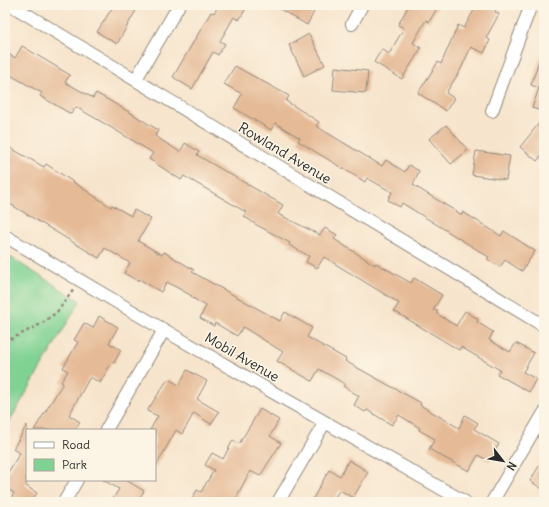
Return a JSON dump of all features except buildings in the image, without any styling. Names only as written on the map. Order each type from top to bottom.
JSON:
[{"type":"street","name":"Rowland Avenue","points":[[11,5],[544,326]]},
{"type":"street","points":[[136,79],[180,5]]},
{"type":"street","points":[[352,24],[362,5]]},
{"type":"street","points":[[492,111],[531,5]]},
{"type":"street","name":"Mobil Avenue","points":[[5,236],[164,330],[464,502]]},
{"type":"street","points":[[107,429],[164,330]]},
{"type":"street","points":[[492,502],[544,413]]},
{"type":"street","points":[[278,502],[325,422]]},
{"type":"street","points":[[64,502],[76,481]]},
{"type":"path","points":[[5,342],[41,324],[57,312],[80,281]]},
{"type":"green space","points":[[5,254],[80,301],[5,429]]}]
